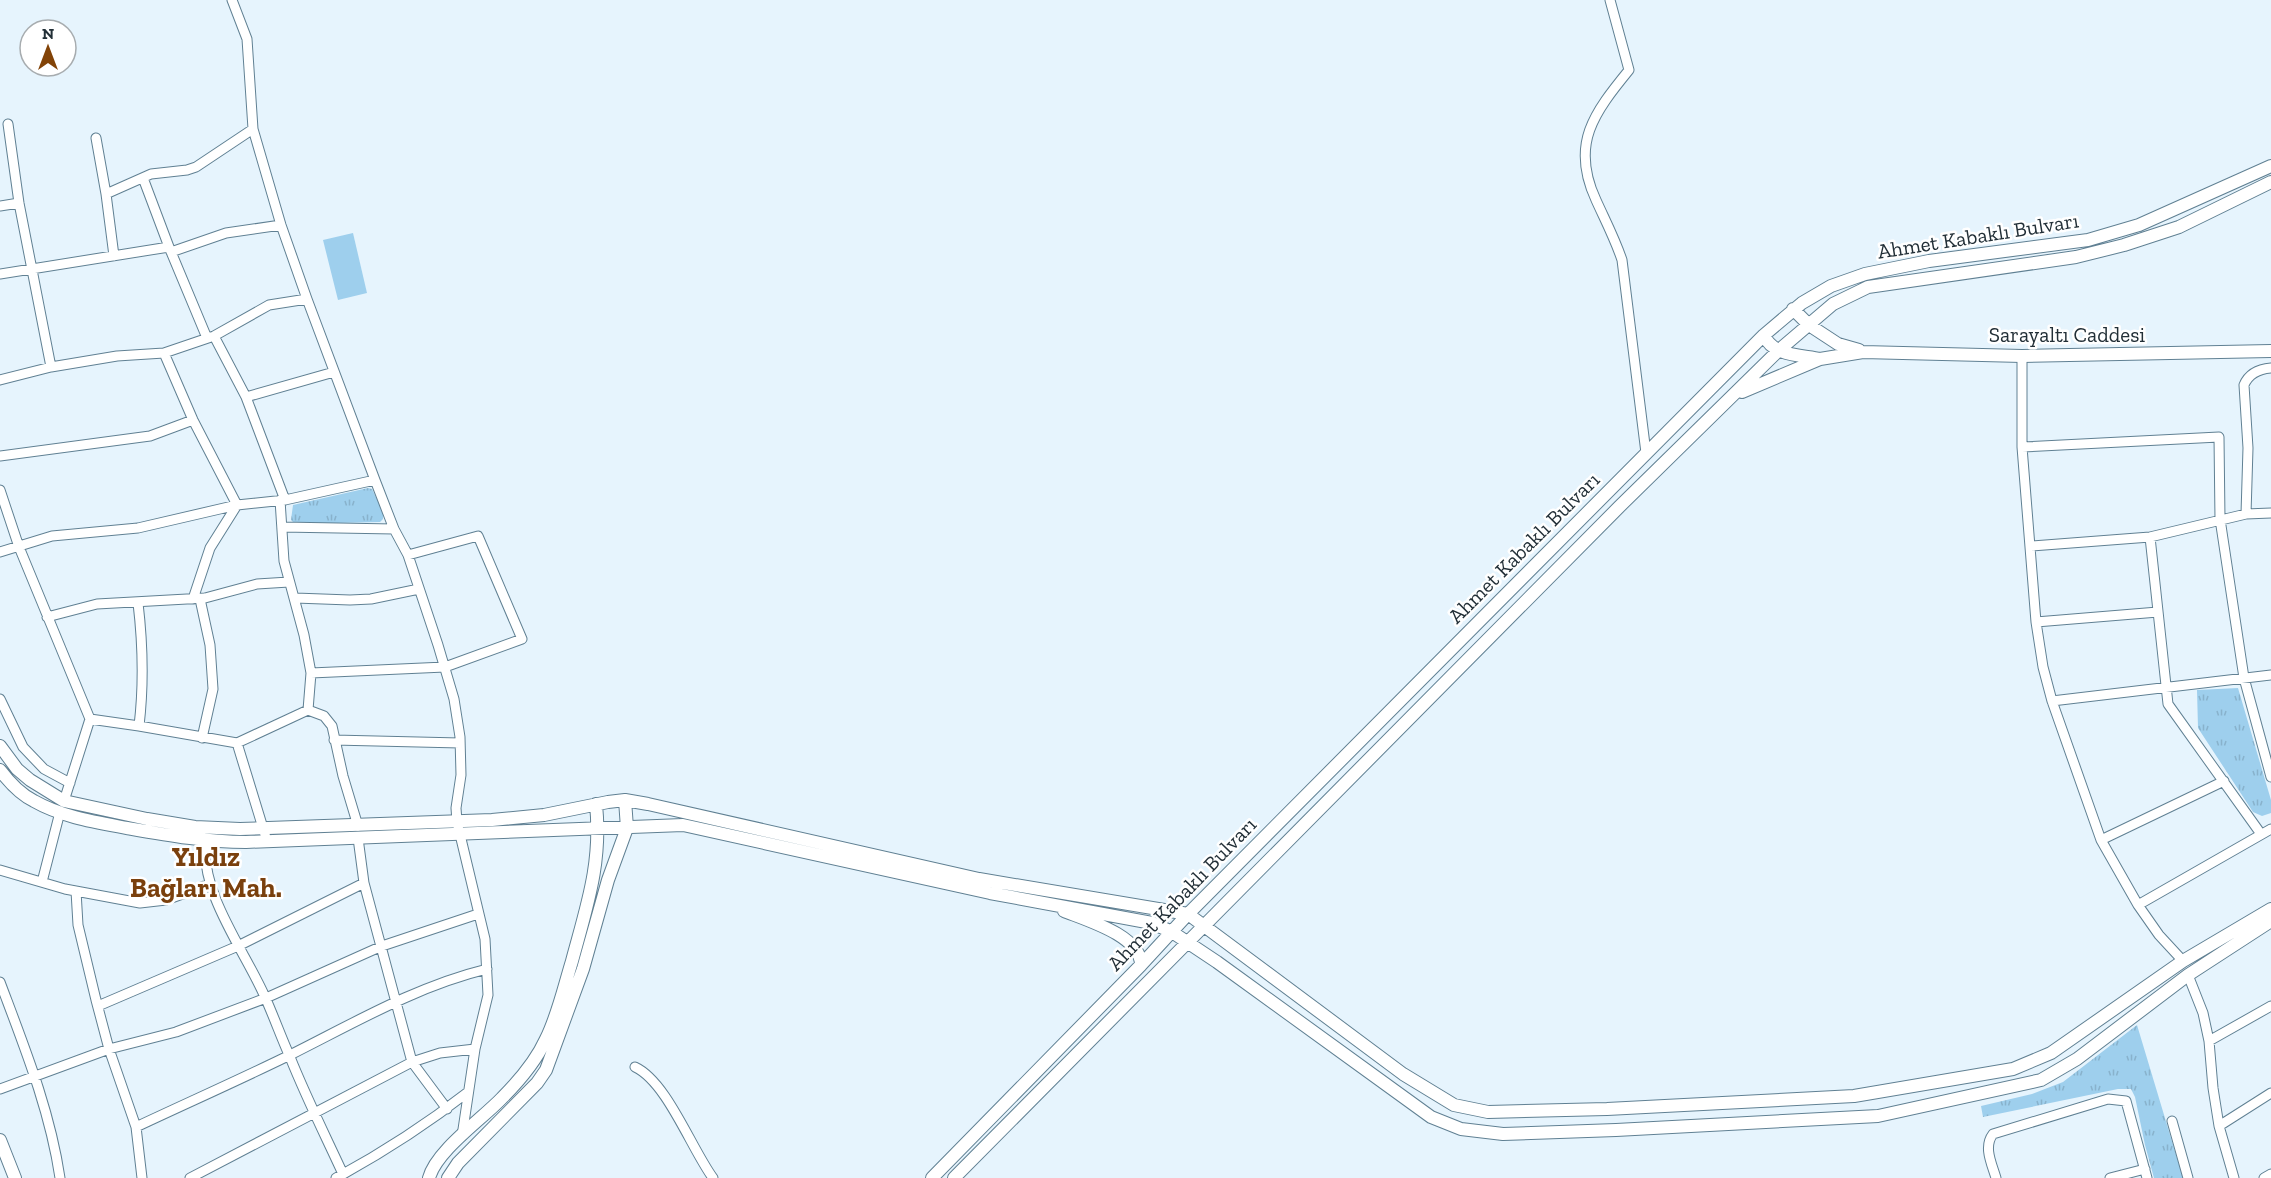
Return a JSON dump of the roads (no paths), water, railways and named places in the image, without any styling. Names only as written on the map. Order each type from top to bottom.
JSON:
[{"type":"street","points":[[232,0],[247,39],[253,129],[280,225],[394,529],[403,541],[454,699],[460,743],[461,774],[456,808],[458,835],[485,939],[488,995],[475,1049],[462,1136]]},
{"type":"street","points":[[1610,0],[1629,70],[1599,110],[1584,149],[1589,185],[1615,237],[1622,260],[1646,453]]},
{"type":"street","points":[[8,124],[19,203],[51,367]]},
{"type":"street","points":[[106,194],[151,174],[196,167],[253,129]]},
{"type":"street","points":[[96,138],[114,256]]},
{"type":"street","name":"Ahmet Kabaklı Bulvarı","points":[[932,1178],[1188,914],[1764,335],[1793,309],[1831,286],[1865,274],[1929,261],[2088,240],[2139,225],[2271,166]]},
{"type":"street","points":[[143,178],[170,249],[211,337],[246,397],[282,500],[284,561],[295,598],[311,672],[308,710]]},
{"type":"street","name":"Ahmet Kabaklı Bulvarı","points":[[954,1178],[1619,507],[1778,351],[1833,304],[1868,287],[2076,257],[2124,245],[2179,227],[2271,182]]},
{"type":"street","points":[[0,206],[19,203]]},
{"type":"street","points":[[0,274],[170,249],[226,233],[280,225]]},
{"type":"street","points":[[0,380],[51,367],[117,356],[164,353],[211,337],[269,305],[307,298]]},
{"type":"street","points":[[1793,309],[1809,325],[1838,344],[1863,352]]},
{"type":"street","points":[[1764,335],[1767,342],[1778,351],[1820,359]]},
{"type":"street","name":"Sarayaltı Caddesi","points":[[1863,352],[2022,356],[2271,351]]},
{"type":"street","points":[[1735,395],[1820,359],[1863,352]]},
{"type":"street","points":[[164,353],[193,420],[237,505]]},
{"type":"street","points":[[2022,356],[2022,447],[2036,622],[2043,667],[2052,701],[2101,840],[2138,905],[2159,935],[2184,961]]},
{"type":"street","points":[[2246,514],[2248,448],[2244,385],[2247,378],[2260,369],[2271,368]]},
{"type":"street","points":[[246,397],[334,372]]},
{"type":"street","points":[[0,456],[150,436],[193,420]]},
{"type":"street","points":[[2022,447],[2219,438],[2220,519],[2244,678],[2271,777]]},
{"type":"street","points":[[0,552],[52,536],[138,528],[237,505],[282,500],[375,480]]},
{"type":"street","points":[[0,490],[19,545],[90,719],[62,807],[42,882]]},
{"type":"street","points":[[202,738],[213,689],[210,645],[197,599],[210,548],[237,505]]},
{"type":"street","points":[[2031,546],[2150,537],[2220,519],[2246,514],[2271,513]]},
{"type":"street","points":[[282,527],[394,529]]},
{"type":"street","points":[[311,672],[444,667],[522,639],[478,536],[408,555]]},
{"type":"street","points":[[2150,537],[2168,704],[2261,834]]},
{"type":"street","points":[[48,617],[97,604],[197,599],[257,584],[289,582]]},
{"type":"street","points":[[295,598],[371,599],[419,589]]},
{"type":"street","points":[[138,603],[143,641],[143,685],[139,726]]},
{"type":"street","points":[[2036,622],[2158,612]]},
{"type":"street","points":[[2052,701],[2271,675]]},
{"type":"street","points":[[0,699],[22,747],[44,769],[70,783]]},
{"type":"street","points":[[90,719],[237,743],[308,710],[324,716],[332,726],[358,832],[364,883],[412,1062],[447,1109]]},
{"type":"street","points":[[334,740],[460,743]]},
{"type":"street","points":[[237,743],[265,828],[267,841]]},
{"type":"street","points":[[0,746],[17,769],[62,807],[90,821],[206,841],[267,841],[517,818],[564,812],[625,800],[979,879],[1188,914],[1403,1074],[1454,1105],[1488,1112],[1607,1109],[1854,1096],[2013,1069],[2050,1053],[2184,961],[2271,909]]},
{"type":"street","points":[[0,770],[18,790],[31,800],[62,807],[216,829],[265,828],[458,835],[598,830],[656,824],[683,825],[990,893],[1152,923],[1172,932],[1185,943],[1217,962],[1431,1117],[1461,1129],[1503,1134],[1878,1116],[2040,1080],[2077,1059],[2188,975],[2271,921]]},
{"type":"street","points":[[2101,840],[2224,781]]},
{"type":"street","points":[[448,1178],[458,1163],[537,1083],[546,1070],[579,980],[608,880],[627,828],[625,800]]},
{"type":"street","points":[[429,1178],[438,1158],[503,1098],[530,1065],[546,1040],[564,990],[596,868],[598,830],[596,804]]},
{"type":"street","points":[[2138,905],[2271,829]]},
{"type":"street","points":[[206,841],[204,859],[210,884],[238,946],[266,998],[340,1176],[369,1160],[447,1109],[468,1092]]},
{"type":"street","points":[[0,870],[76,891],[140,903],[166,900],[210,884]]},
{"type":"street","points":[[98,1006],[238,946],[364,883]]},
{"type":"street","points":[[76,891],[78,925],[109,1049],[136,1127],[142,1178]]},
{"type":"street","points":[[1041,902],[1105,927],[1125,939],[1137,949],[1141,957],[1141,965]]},
{"type":"street","points":[[0,1089],[109,1049],[176,1032],[266,998],[382,946],[478,914]]},
{"type":"street","points":[[136,1127],[289,1056],[395,1001],[467,974],[487,969]]},
{"type":"street","points":[[2188,975],[2203,1013],[2209,1041],[2212,1088],[2219,1126],[2234,1178]]},
{"type":"street","points":[[0,982],[35,1076],[56,1151],[60,1178]]},
{"type":"street","points":[[2209,1041],[2271,1006]]},
{"type":"street","points":[[190,1178],[412,1062],[440,1053],[475,1049]]},
{"type":"street","points":[[635,1067],[644,1071],[660,1089],[713,1178]]},
{"type":"street","points":[[2219,1126],[2271,1093]]},
{"type":"street","points":[[1996,1178],[1989,1154],[1989,1139],[1993,1134],[2108,1099],[2121,1099],[2126,1101],[2146,1174],[2110,1178]]},
{"type":"street","points":[[2172,1121],[2188,1178]]},
{"type":"street","points":[[0,1140],[15,1178]]},
{"type":"street","points":[[2264,1178],[2271,1174]]},
{"type":"district","name":"Yıldız Bağları Mah.","points":[[206,872]]}]
